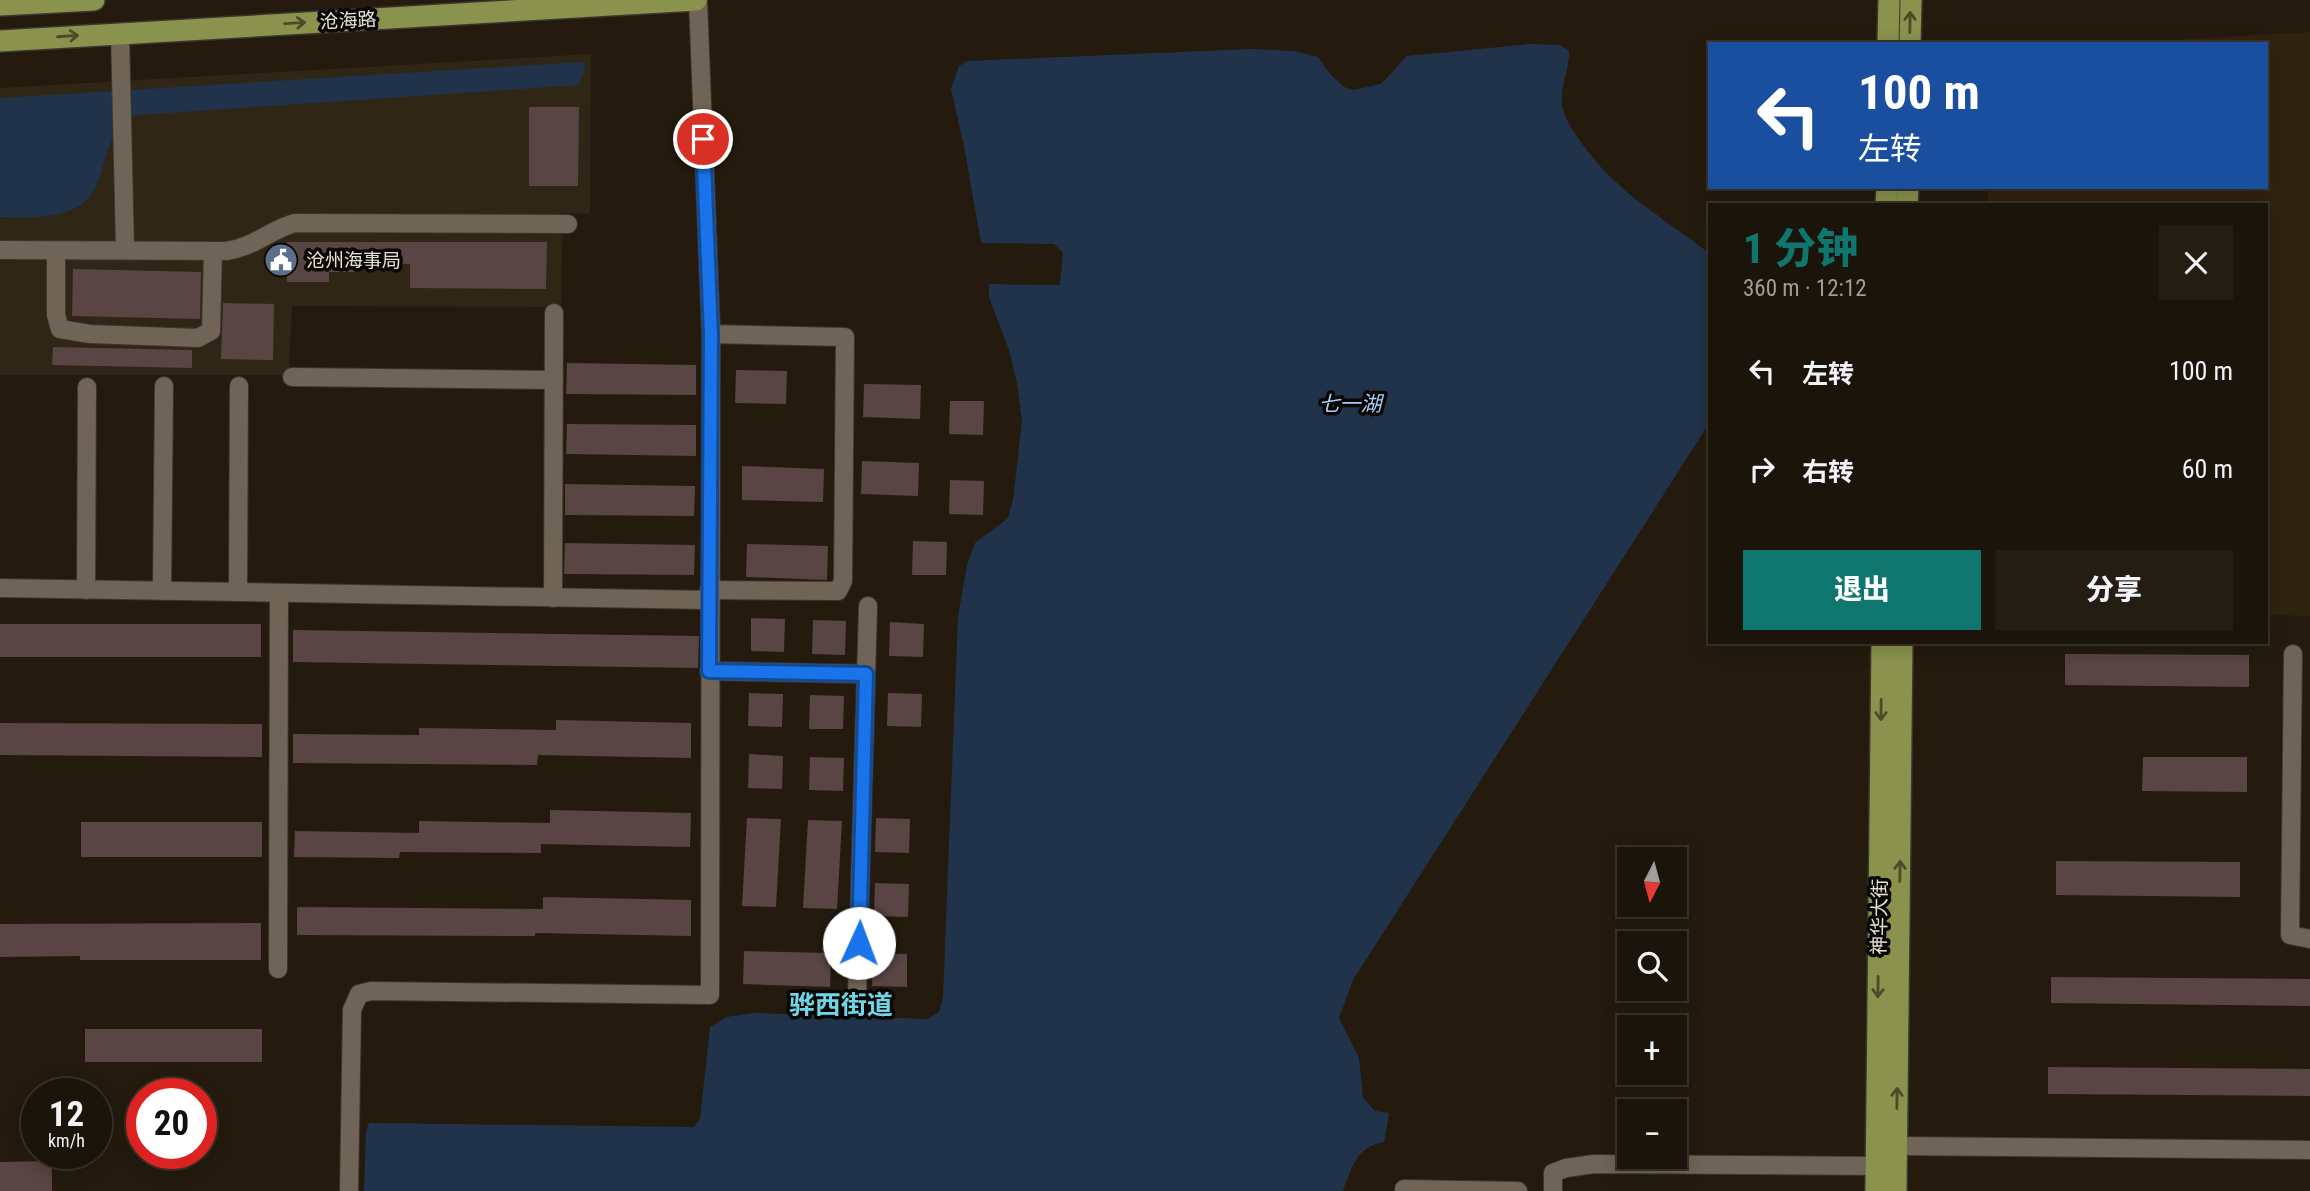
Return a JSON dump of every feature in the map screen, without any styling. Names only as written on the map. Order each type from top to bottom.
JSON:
[{"type":"main road","points":[[0,5],[94,0]]},
{"type":"main road","name":"沧海路","points":[[0,41],[697,0]]},
{"type":"main road","points":[[1888,42],[1889,0]]},
{"type":"main road","points":[[1910,42],[1911,0]]},
{"type":"main road","name":"神华大街","points":[[1876,1191],[1882,644]]},
{"type":"main road","name":"神华大街","points":[[1896,1191],[1902,644]]},
{"type":"street","points":[[349,1191],[352,1010],[359,993],[710,995],[711,334],[697,0]]},
{"type":"street","points":[[120,33],[125,248]]},
{"type":"street","points":[[0,250],[125,248],[213,251],[244,248],[278,227],[295,222],[568,224]]},
{"type":"street","points":[[56,251],[56,315],[60,329],[90,334],[198,338],[211,331],[213,251]]},
{"type":"street","points":[[553,598],[554,313]]},
{"type":"street","points":[[0,588],[553,598],[838,591],[843,581],[845,338],[711,334]]},
{"type":"street","points":[[292,377],[554,380]]},
{"type":"street","points":[[162,591],[164,386]]},
{"type":"street","points":[[238,592],[239,386]]},
{"type":"street","points":[[86,590],[87,387]]},
{"type":"street","points":[[278,969],[279,593]]},
{"type":"street","points":[[857,996],[868,606]]},
{"type":"street","points":[[2292,654],[2290,935],[2310,939]]},
{"type":"street","points":[[709,671],[866,674]]},
{"type":"street","points":[[1897,1146],[2310,1150]]},
{"type":"street","points":[[1553,1191],[1553,1173],[1594,1164],[1876,1166]]},
{"type":"street","points":[[1404,1189],[1518,1191]]},
{"type":"shaded area","points":[[2310,32],[2310,616],[2268,615],[2268,203],[1988,203],[1988,189],[2268,189],[2268,42],[2132,42]]},
{"type":"shaded area","name":"沧州海事局","points":[[591,54],[590,214],[563,213],[561,307],[292,306],[289,375],[0,375],[0,88]]},
{"type":"water","name":"七一湖","points":[[1530,44],[1560,45],[1569,51],[1562,102],[1566,118],[1573,130],[1595,160],[1625,190],[1708,253],[1708,425],[1353,980],[1339,1018],[1359,1058],[1363,1098],[1375,1111],[1389,1113],[1384,1142],[1361,1153],[1343,1191],[364,1191],[366,1132],[369,1123],[694,1127],[700,1119],[710,1027],[726,1017],[754,1013],[928,1019],[939,1012],[943,997],[958,616],[967,565],[975,543],[1008,518],[1013,500],[1022,421],[1017,383],[1009,350],[989,297],[989,284],[1060,285],[1063,253],[1054,244],[981,243],[951,89],[959,66],[967,61],[1252,49],[1294,51],[1318,57],[1344,87],[1354,90],[1381,84],[1407,56]]},
{"type":"water","points":[[583,62],[585,67],[579,85],[137,115],[123,125],[113,138],[98,181],[82,204],[50,216],[0,217],[0,98]]},
{"type":"building","points":[[529,107],[579,107],[578,186],[529,186]]},
{"type":"building","points":[[287,242],[547,242],[546,289],[410,288],[410,264],[354,264],[354,272],[329,272],[329,282],[287,282]]},
{"type":"building","points":[[73,269],[201,272],[200,319],[72,316]]},
{"type":"building","points":[[223,303],[274,304],[273,360],[221,359]]},
{"type":"building","points":[[53,347],[192,350],[192,368],[52,365]]},
{"type":"building","points":[[567,363],[696,365],[696,395],[566,394]]},
{"type":"building","points":[[736,370],[787,371],[786,404],[735,403]]},
{"type":"building","points":[[864,384],[921,385],[920,419],[863,417]]},
{"type":"building","points":[[950,401],[984,401],[983,435],[949,434]]},
{"type":"building","points":[[567,424],[696,425],[696,456],[566,454]]},
{"type":"building","points":[[862,461],[919,463],[918,496],[861,494]]},
{"type":"building","points":[[742,466],[824,469],[823,502],[742,500]]},
{"type":"building","points":[[950,480],[984,481],[983,515],[949,514]]},
{"type":"building","points":[[565,484],[695,486],[694,516],[565,515]]},
{"type":"building","points":[[913,541],[947,542],[946,575],[912,575]]},
{"type":"building","points":[[565,543],[695,545],[694,575],[564,574]]},
{"type":"building","points":[[747,544],[828,546],[827,580],[746,577]]},
{"type":"building","points":[[751,618],[785,619],[784,652],[751,651]]},
{"type":"building","points":[[813,620],[846,621],[845,655],[812,654]]},
{"type":"building","points":[[890,622],[924,624],[923,657],[889,656]]},
{"type":"building","points":[[0,624],[261,624],[261,657],[0,657]]},
{"type":"building","points":[[293,630],[699,636],[698,668],[293,662]]},
{"type":"building","points":[[2065,654],[2249,655],[2249,687],[2065,685]]},
{"type":"building","points":[[749,693],[783,694],[782,727],[748,726]]},
{"type":"building","points":[[888,693],[922,694],[921,727],[887,726]]},
{"type":"building","points":[[810,695],[844,696],[843,729],[809,729]]},
{"type":"building","points":[[556,720],[691,723],[691,758],[538,755],[537,765],[293,763],[293,734],[419,735],[419,728],[556,730]]},
{"type":"building","points":[[0,723],[262,724],[262,757],[0,755]]},
{"type":"building","points":[[749,754],[783,756],[782,789],[748,788]]},
{"type":"building","points":[[810,757],[844,758],[843,791],[809,790]]},
{"type":"building","points":[[2143,757],[2247,757],[2247,792],[2142,791]]},
{"type":"building","points":[[550,810],[691,813],[690,847],[541,844],[541,853],[400,852],[399,858],[294,857],[295,831],[419,833],[419,821],[550,823]]},
{"type":"building","points":[[747,818],[781,819],[776,907],[742,906]]},
{"type":"building","points":[[876,818],[910,819],[909,853],[875,852]]},
{"type":"building","points":[[808,820],[842,821],[837,909],[803,908]]},
{"type":"building","points":[[81,822],[262,822],[262,857],[81,857]]},
{"type":"building","points":[[2056,861],[2240,862],[2240,897],[2056,895]]},
{"type":"building","points":[[875,883],[909,884],[908,917],[874,916]]},
{"type":"building","points":[[543,897],[691,900],[691,936],[535,933],[535,936],[297,935],[297,907],[543,909]]},
{"type":"building","points":[[261,923],[261,960],[0,957],[0,924]]},
{"type":"building","points":[[744,951],[831,953],[830,987],[743,984]]},
{"type":"building","points":[[873,953],[907,954],[907,987],[872,986]]},
{"type":"building","points":[[2051,977],[2310,979],[2310,1006],[2051,1003]]},
{"type":"building","points":[[85,1029],[262,1029],[262,1062],[85,1062]]},
{"type":"building","points":[[2048,1067],[2310,1069],[2310,1096],[2048,1094]]},
{"type":"building","points":[[0,1162],[21,1162],[21,1169],[52,1169],[52,1191],[0,1191]]},
{"type":"place","name":"沧州海事局","points":[[281,260]]},
{"type":"district","name":"骅西街道","points":[[841,1005]]},
{"type":"route","points":[[703,139],[711,334],[709,671],[866,674],[859,943]]}]
